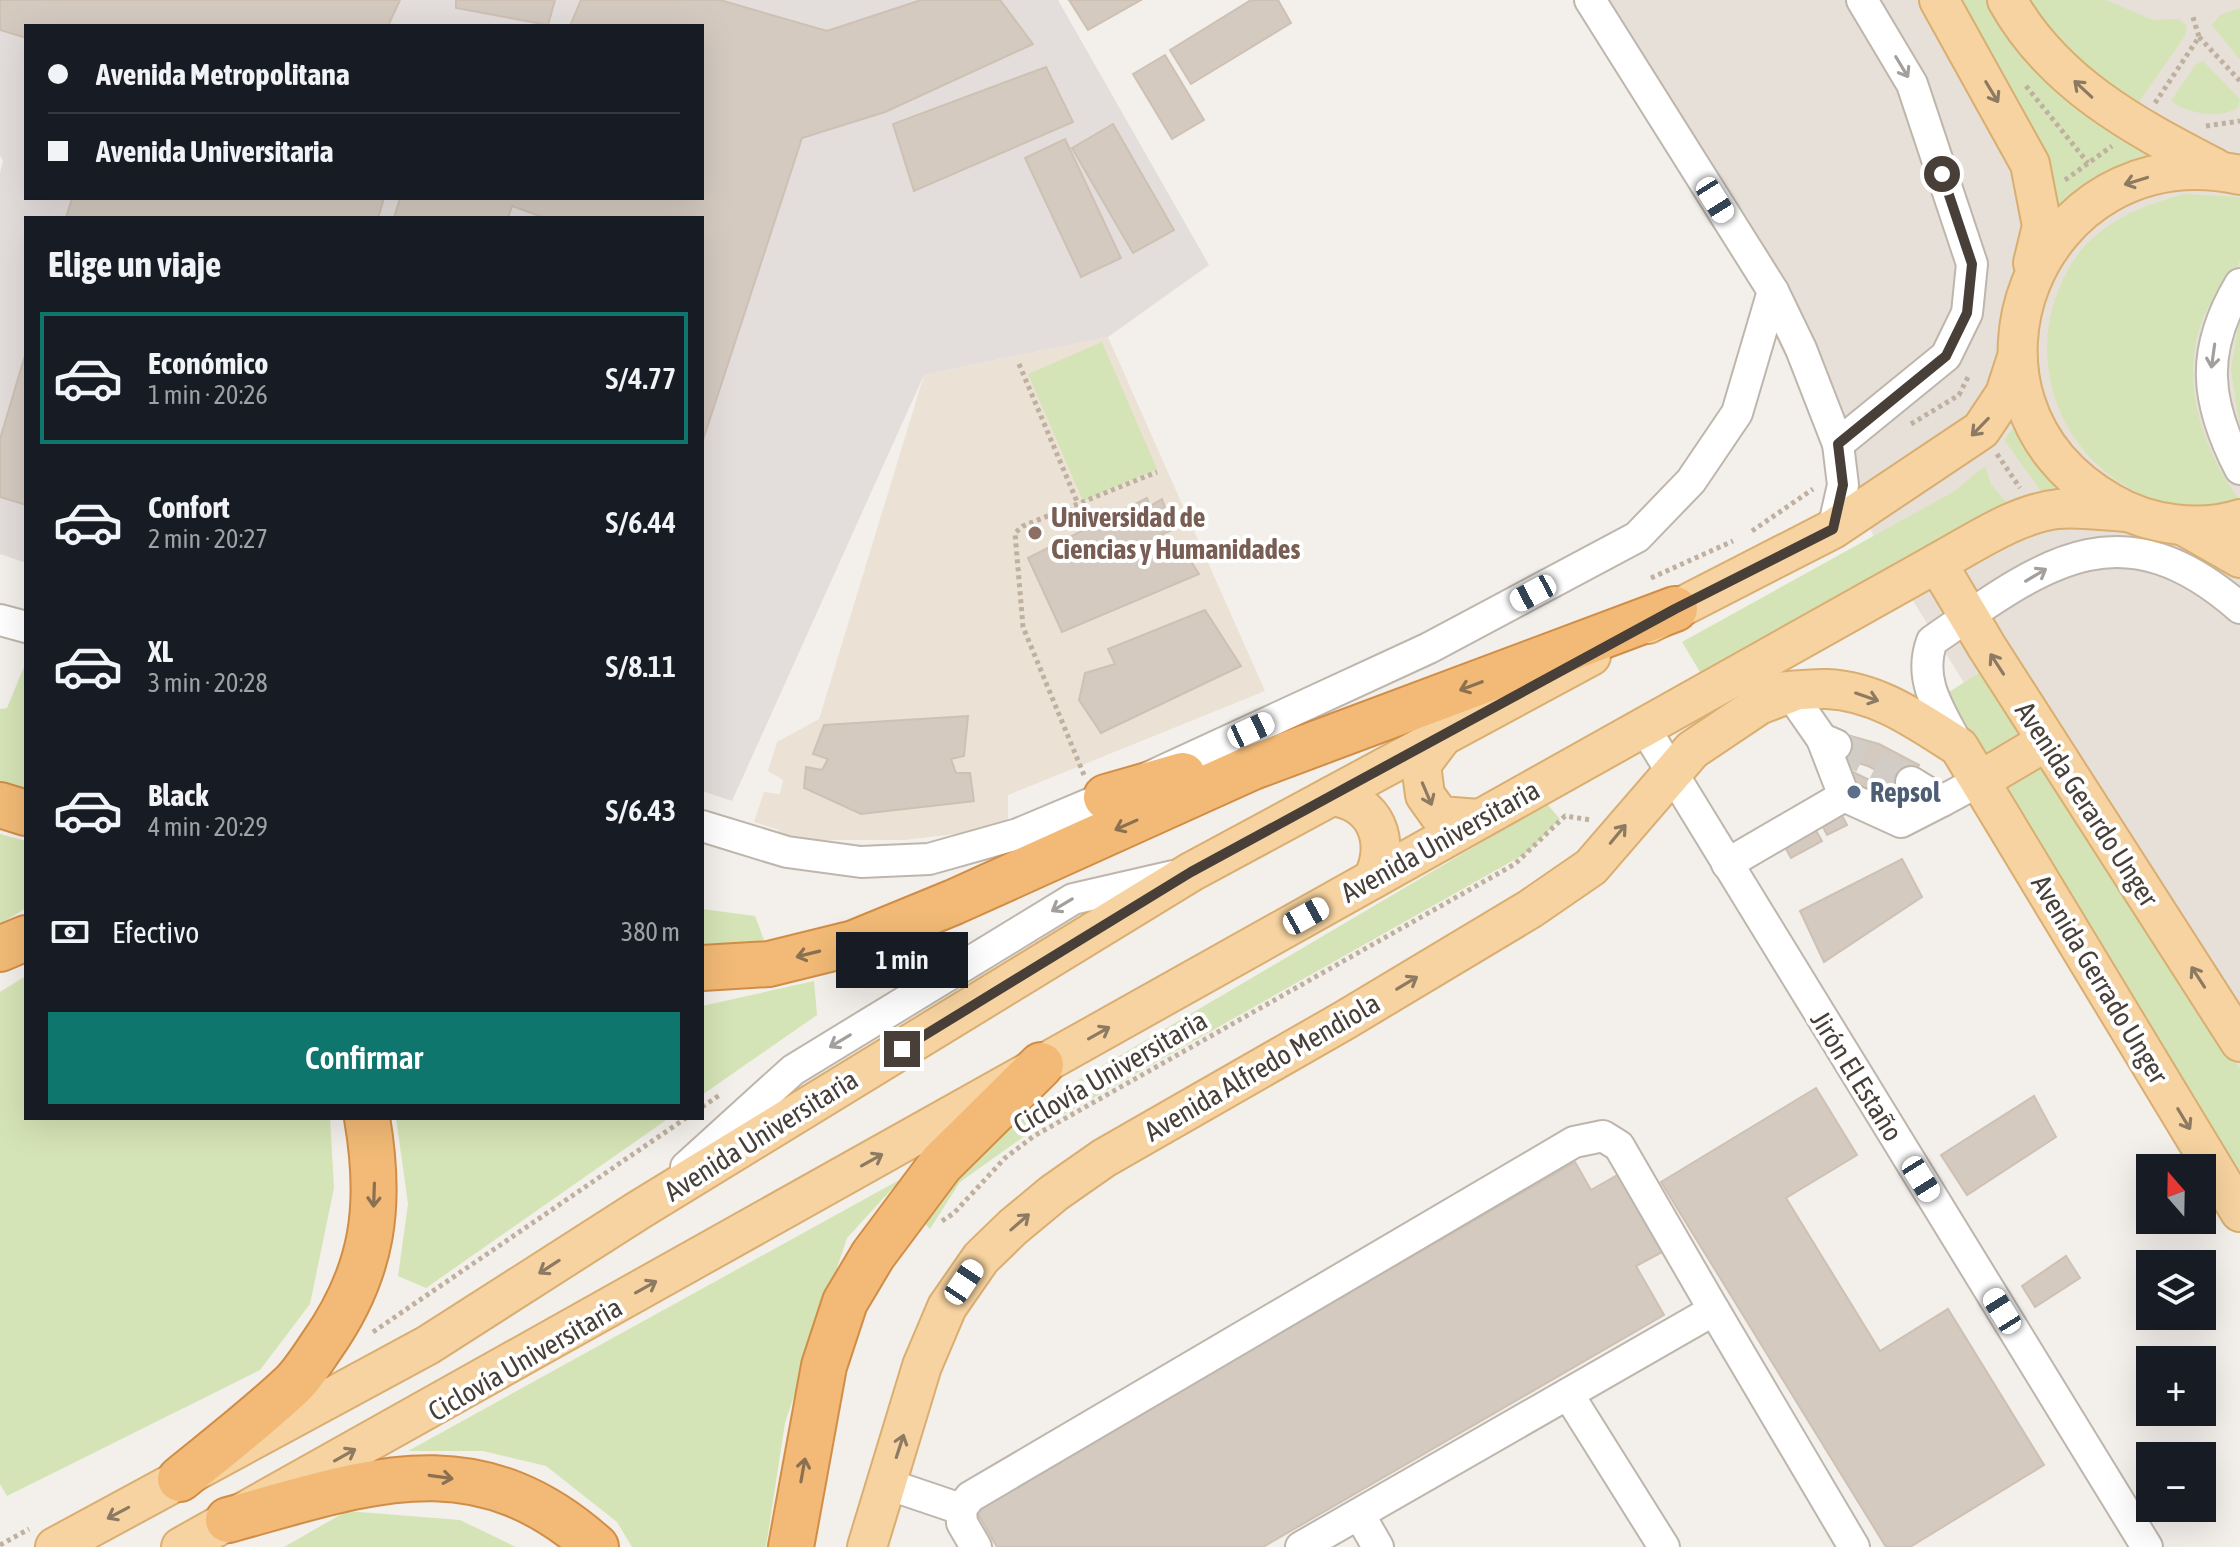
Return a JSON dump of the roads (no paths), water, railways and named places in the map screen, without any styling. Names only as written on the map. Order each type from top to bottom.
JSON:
[{"type":"highway","points":[[704,968],[769,964],[854,943],[954,902],[1253,767],[1675,609]]},
{"type":"highway","points":[[1100,799],[1243,758],[1317,743]]},
{"type":"highway","points":[[0,805],[24,812]]},
{"type":"highway","points":[[0,949],[24,939]]},
{"type":"highway","points":[[791,1547],[824,1366],[845,1302],[941,1164],[1041,1065]]},
{"type":"highway","points":[[180,1479],[296,1382],[348,1308],[362,1268],[373,1218],[375,1164],[367,1120]]},
{"type":"highway","points":[[228,1520],[355,1487],[428,1475],[483,1483],[531,1501],[571,1525],[596,1547]]},
{"type":"main road","points":[[1939,0],[2030,164],[2042,226],[2023,297],[2017,328],[2016,360],[2026,408],[2049,452],[2084,488],[2127,512],[2184,526],[2240,558]]},
{"type":"main road","points":[[2007,0],[2055,62],[2086,93],[2136,128],[2235,173]]},
{"type":"main road","points":[[2023,297],[2045,251],[2078,212],[2121,185],[2171,171],[2235,173]]},
{"type":"main road","name":"Avenida Universitaria","points":[[55,1547],[428,1345],[639,1210],[1191,872],[1675,609],[1833,529],[1981,430],[2005,394],[2016,360]]},
{"type":"main road","name":"Avenida Universitaria","points":[[181,1547],[2008,525],[2038,514],[2070,508],[2127,512]]},
{"type":"main road","points":[[2184,526],[2240,519]]},
{"type":"main road","name":"Avenida Gerardo Unger","points":[[1937,563],[2240,1042]]},
{"type":"main road","name":"Avenida Gerrado Unger","points":[[1790,693],[1826,689],[1865,694],[1910,716],[1959,747],[2240,1212]]},
{"type":"main road","points":[[1710,690],[1790,693]]},
{"type":"main road","name":"Avenida Alfredo Mendiola","points":[[867,1547],[922,1366],[947,1307],[981,1258],[1013,1227],[1104,1158],[1530,909],[1591,867],[1692,750],[1731,722],[1790,693]]},
{"type":"main road","points":[[1442,737],[1421,765],[1425,795],[1440,816],[1479,819]]},
{"type":"main road","points":[[1981,780],[2047,741]]},
{"type":"main road","points":[[1332,796],[1354,802],[1373,819],[1382,848],[1381,861],[1373,879]]},
{"type":"street","points":[[1590,0],[1773,291],[1801,349],[1838,444],[1843,485],[1833,529]]},
{"type":"street","points":[[1838,444],[1946,356],[1967,313],[1972,264],[1912,84],[1862,0]]},
{"type":"street","points":[[2240,284],[2218,331],[2210,382],[2214,413],[2240,469]]},
{"type":"street","points":[[704,827],[802,854],[861,862],[929,859],[1018,834],[1429,648],[1637,537],[1691,481],[1737,413],[1773,291]]},
{"type":"street","name":"Avenida Gerrado Unger","points":[[1959,747],[1927,686],[1924,662],[1932,641],[2063,559],[2124,550],[2174,561],[2218,588],[2240,608]]},
{"type":"street","points":[[0,620],[24,626]]},
{"type":"street","points":[[1790,693],[1829,742],[1844,796],[1901,822],[1981,780]]},
{"type":"street","name":"Jirón El Estaño","points":[[1644,727],[2147,1547]]},
{"type":"street","points":[[1911,782],[1942,801]]},
{"type":"street","points":[[1727,864],[1844,796]]},
{"type":"street","points":[[976,1547],[962,1523],[961,1509],[970,1497],[1574,1142],[1603,1136],[1619,1146],[1854,1547]]},
{"type":"street","points":[[1301,1547],[1714,1310]]},
{"type":"street","points":[[1568,1394],[1664,1547]]},
{"type":"street","points":[[887,1484],[961,1509]]},
{"type":"street","points":[[1359,1514],[1378,1547]]},
{"type":"tunnel","points":[[1836,745],[1911,782]]},
{"type":"place","name":"Universidad de Ciencias y Humanidades","points":[[1035,533]]},
{"type":"place","name":"Repsol","points":[[1854,792]]}]
